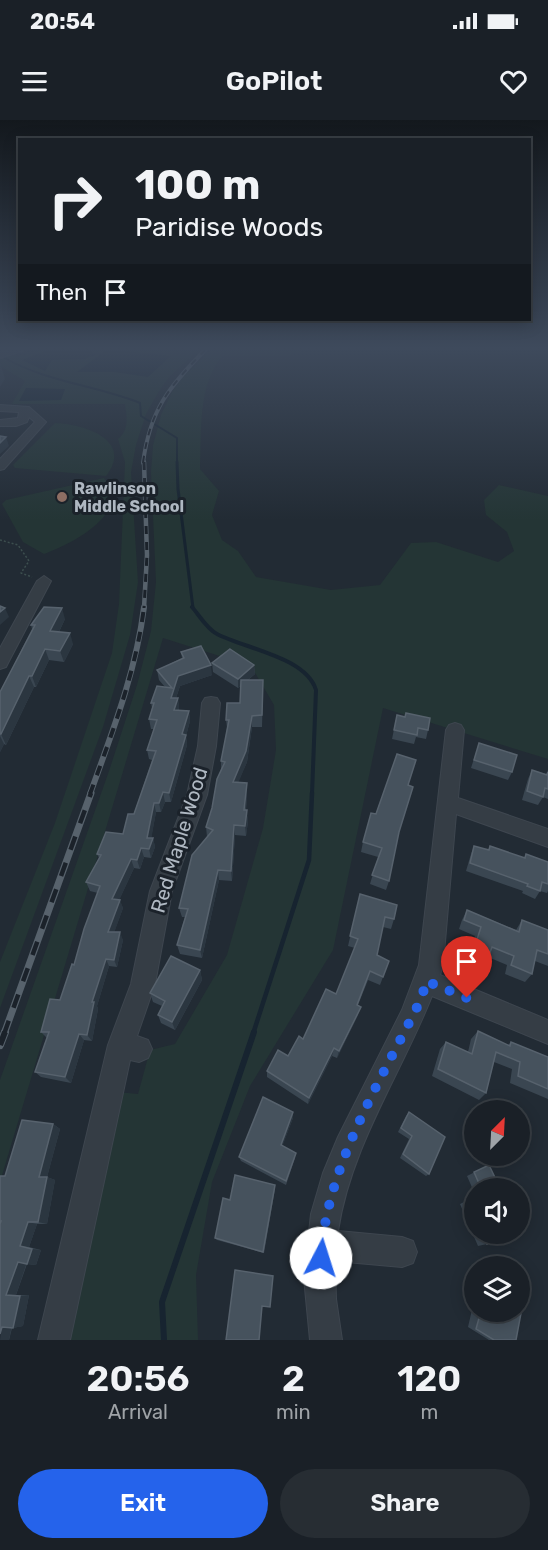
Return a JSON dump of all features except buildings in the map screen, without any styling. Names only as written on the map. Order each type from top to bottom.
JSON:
[{"type":"street","points":[[0,408],[25,409],[42,422],[0,466]]},
{"type":"street","points":[[0,423],[16,423],[23,420],[25,409]]},
{"type":"street","points":[[2,656],[44,581]]},
{"type":"street","name":"Red Maple Wood","points":[[54,1340],[130,1047],[161,891],[197,795],[207,746],[211,703]]},
{"type":"street","points":[[326,1340],[321,1301],[325,1219],[338,1172],[422,997],[430,965],[454,730]]},
{"type":"street","points":[[447,802],[548,838]]},
{"type":"street","points":[[426,981],[548,1032]]},
{"type":"street","points":[[322,1245],[402,1252]]},
{"type":"path","points":[[0,540],[18,545],[29,561],[21,573],[44,581]]},
{"type":"shaded area","points":[[125,406],[151,406],[136,445],[131,472],[138,582],[130,635],[103,727],[0,1008],[0,962],[55,823],[112,653],[119,604],[125,462],[118,439],[126,428]]},
{"type":"shaded area","points":[[165,406],[203,406],[200,469],[219,491],[212,515],[222,540],[238,551],[256,577],[331,590],[380,585],[411,543],[436,542],[498,562],[514,551],[507,532],[486,515],[484,500],[499,485],[548,496],[548,759],[383,708],[333,950],[250,1086],[212,1182],[196,1275],[198,1340],[63,1340],[117,1092],[138,1094],[150,1050],[175,1044],[227,955],[263,828],[276,750],[274,705],[251,666],[163,638],[0,1182],[0,1080],[109,771],[137,685],[151,631],[156,582],[151,472],[153,445]]},
{"type":"shaded area","points":[[55,423],[91,431],[102,436],[110,444],[114,453],[113,463],[106,476],[15,468],[13,465]]},
{"type":"shaded area","points":[[104,478],[111,490],[111,501],[107,512],[89,531],[44,554],[23,542],[2,504],[6,500]]},
{"type":"waterway","points":[[140,406],[141,416],[177,438],[177,462]]},
{"type":"waterway","points":[[177,462],[178,489],[193,608]]},
{"type":"waterway","points":[[192,607],[213,632],[274,655],[300,669],[310,679],[316,690],[312,794]]},
{"type":"waterway","points":[[253,1034],[309,860],[312,793]]},
{"type":"waterway","points":[[164,1340],[162,1302],[254,1032]]},
{"type":"railway","points":[[143,463],[146,444],[160,406]]},
{"type":"railway","points":[[144,462],[147,555],[144,608]]},
{"type":"railway","points":[[90,794],[129,679],[144,607]]},
{"type":"railway","points":[[4,1034],[91,793]]},
{"type":"railway","points":[[0,1045],[5,1032]]},
{"type":"place","name":"Rawlinson Middle School","points":[[62,497]]},
{"type":"route","points":[[321,1258],[325,1219],[330,1194],[338,1172],[346,1151],[422,997],[426,981],[467,998]]}]
